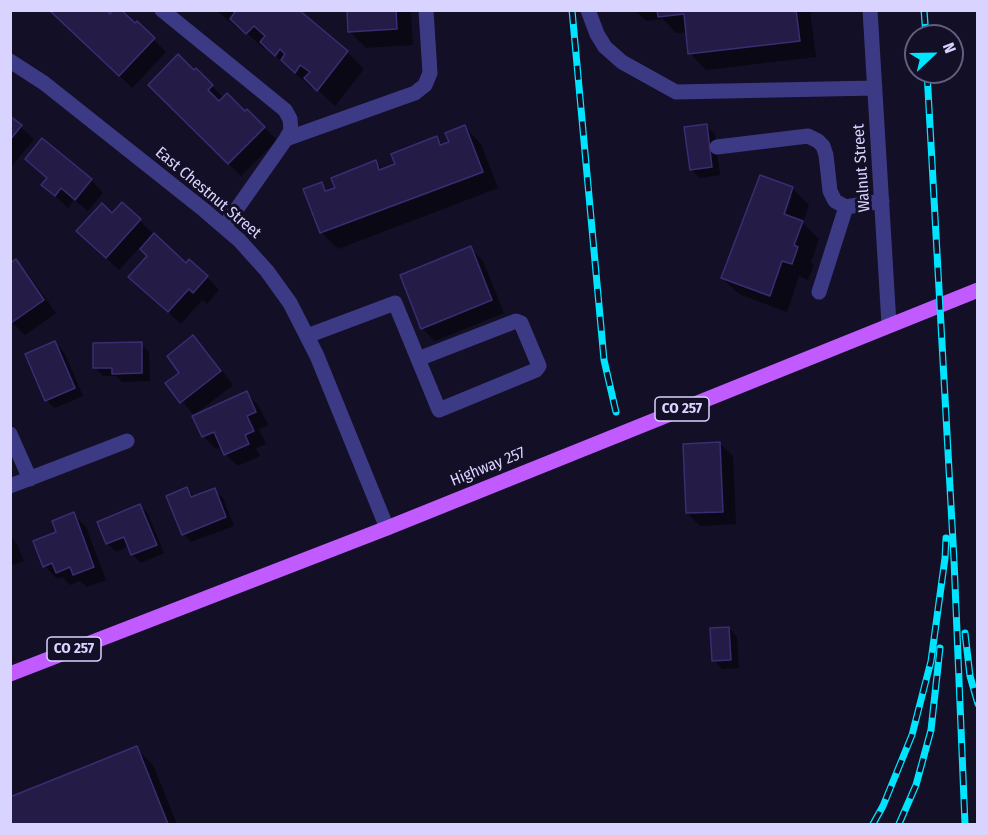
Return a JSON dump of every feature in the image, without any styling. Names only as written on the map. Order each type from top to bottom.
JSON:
[{"type":"main road","name":"Highway 257","points":[[10,674],[387,528],[978,290]]},
{"type":"street","points":[[162,10],[285,110],[290,119],[291,130],[286,140],[224,227]]},
{"type":"street","points":[[286,140],[415,93],[425,85],[430,73],[426,10]]},
{"type":"street","points":[[588,10],[597,34],[613,55],[631,68],[676,92],[875,88]]},
{"type":"street","name":"Walnut Street","points":[[870,10],[889,324]]},
{"type":"street","name":"East Chestnut Street","points":[[10,61],[44,83],[224,227],[267,271],[290,303],[317,356],[387,528]]},
{"type":"street","points":[[717,147],[808,136],[823,146],[830,191],[836,201],[846,207],[882,201]]},
{"type":"street","points":[[819,292],[846,207]]},
{"type":"street","points":[[307,336],[394,303],[439,410],[538,368],[521,323],[518,322],[418,359]]},
{"type":"street","points":[[10,434],[30,479]]},
{"type":"street","points":[[10,486],[127,441]]},
{"type":"building","points":[[49,10],[107,10],[110,14],[113,10],[121,10],[155,38],[119,76]]},
{"type":"building","points":[[234,10],[299,10],[348,51],[317,91],[304,78],[310,72],[300,65],[295,73],[281,60],[285,54],[280,49],[275,56],[260,42],[265,36],[254,26],[246,34],[230,19]]},
{"type":"building","points":[[347,10],[396,10],[397,29],[348,32]]},
{"type":"building","points":[[657,10],[796,10],[800,41],[688,54],[684,14],[658,17]]},
{"type":"building","points":[[178,54],[213,85],[208,90],[219,101],[227,93],[265,127],[228,164],[148,85]]},
{"type":"building","points":[[10,116],[22,125],[10,140]]},
{"type":"building","points":[[707,124],[712,167],[690,170],[684,127]]},
{"type":"building","points":[[465,125],[483,172],[320,233],[303,189],[322,182],[325,191],[335,188],[331,178],[376,160],[379,170],[395,164],[391,154],[437,136],[440,145],[449,142],[445,133]]},
{"type":"building","points":[[42,138],[92,179],[75,200],[61,188],[55,196],[41,185],[47,178],[25,159]]},
{"type":"building","points":[[760,175],[793,187],[784,214],[803,221],[794,245],[798,247],[792,264],[782,261],[770,296],[721,278]]},
{"type":"building","points":[[122,202],[141,219],[106,258],[76,231],[102,203],[112,213]]},
{"type":"building","points":[[154,233],[186,263],[189,259],[208,276],[193,293],[189,289],[168,312],[128,277],[147,256],[140,249]]},
{"type":"building","points":[[471,246],[492,300],[421,329],[400,275]]},
{"type":"building","points":[[16,259],[44,300],[11,323],[10,263]]},
{"type":"building","points":[[193,335],[221,371],[180,403],[165,383],[179,373],[167,356]]},
{"type":"building","points":[[55,341],[75,388],[45,401],[25,354]]},
{"type":"building","points":[[142,342],[142,373],[112,374],[112,368],[93,368],[93,343]]},
{"type":"building","points":[[247,391],[256,412],[247,416],[254,431],[245,435],[249,444],[224,455],[214,432],[202,437],[192,416]]},
{"type":"building","points":[[720,442],[723,512],[686,513],[683,444]]},
{"type":"building","points":[[187,487],[191,497],[215,488],[226,517],[182,535],[166,496]]},
{"type":"building","points":[[140,504],[157,545],[131,555],[124,537],[106,544],[97,522]]},
{"type":"building","points":[[74,512],[94,567],[73,575],[70,567],[56,573],[52,563],[43,567],[33,541],[56,532],[52,521]]},
{"type":"building","points":[[729,627],[731,660],[712,661],[710,628]]},
{"type":"building","points":[[137,746],[168,824],[10,824],[10,797]]},
{"type":"railway","points":[[572,10],[604,360],[616,412]]},
{"type":"railway","points":[[924,10],[925,24]]},
{"type":"railway","points":[[928,84],[954,560],[965,824]]},
{"type":"railway","points":[[873,824],[883,806],[912,735],[931,661],[946,538]]},
{"type":"railway","points":[[965,633],[970,676],[978,704]]},
{"type":"railway","points":[[899,824],[916,785],[931,730],[940,648]]}]
